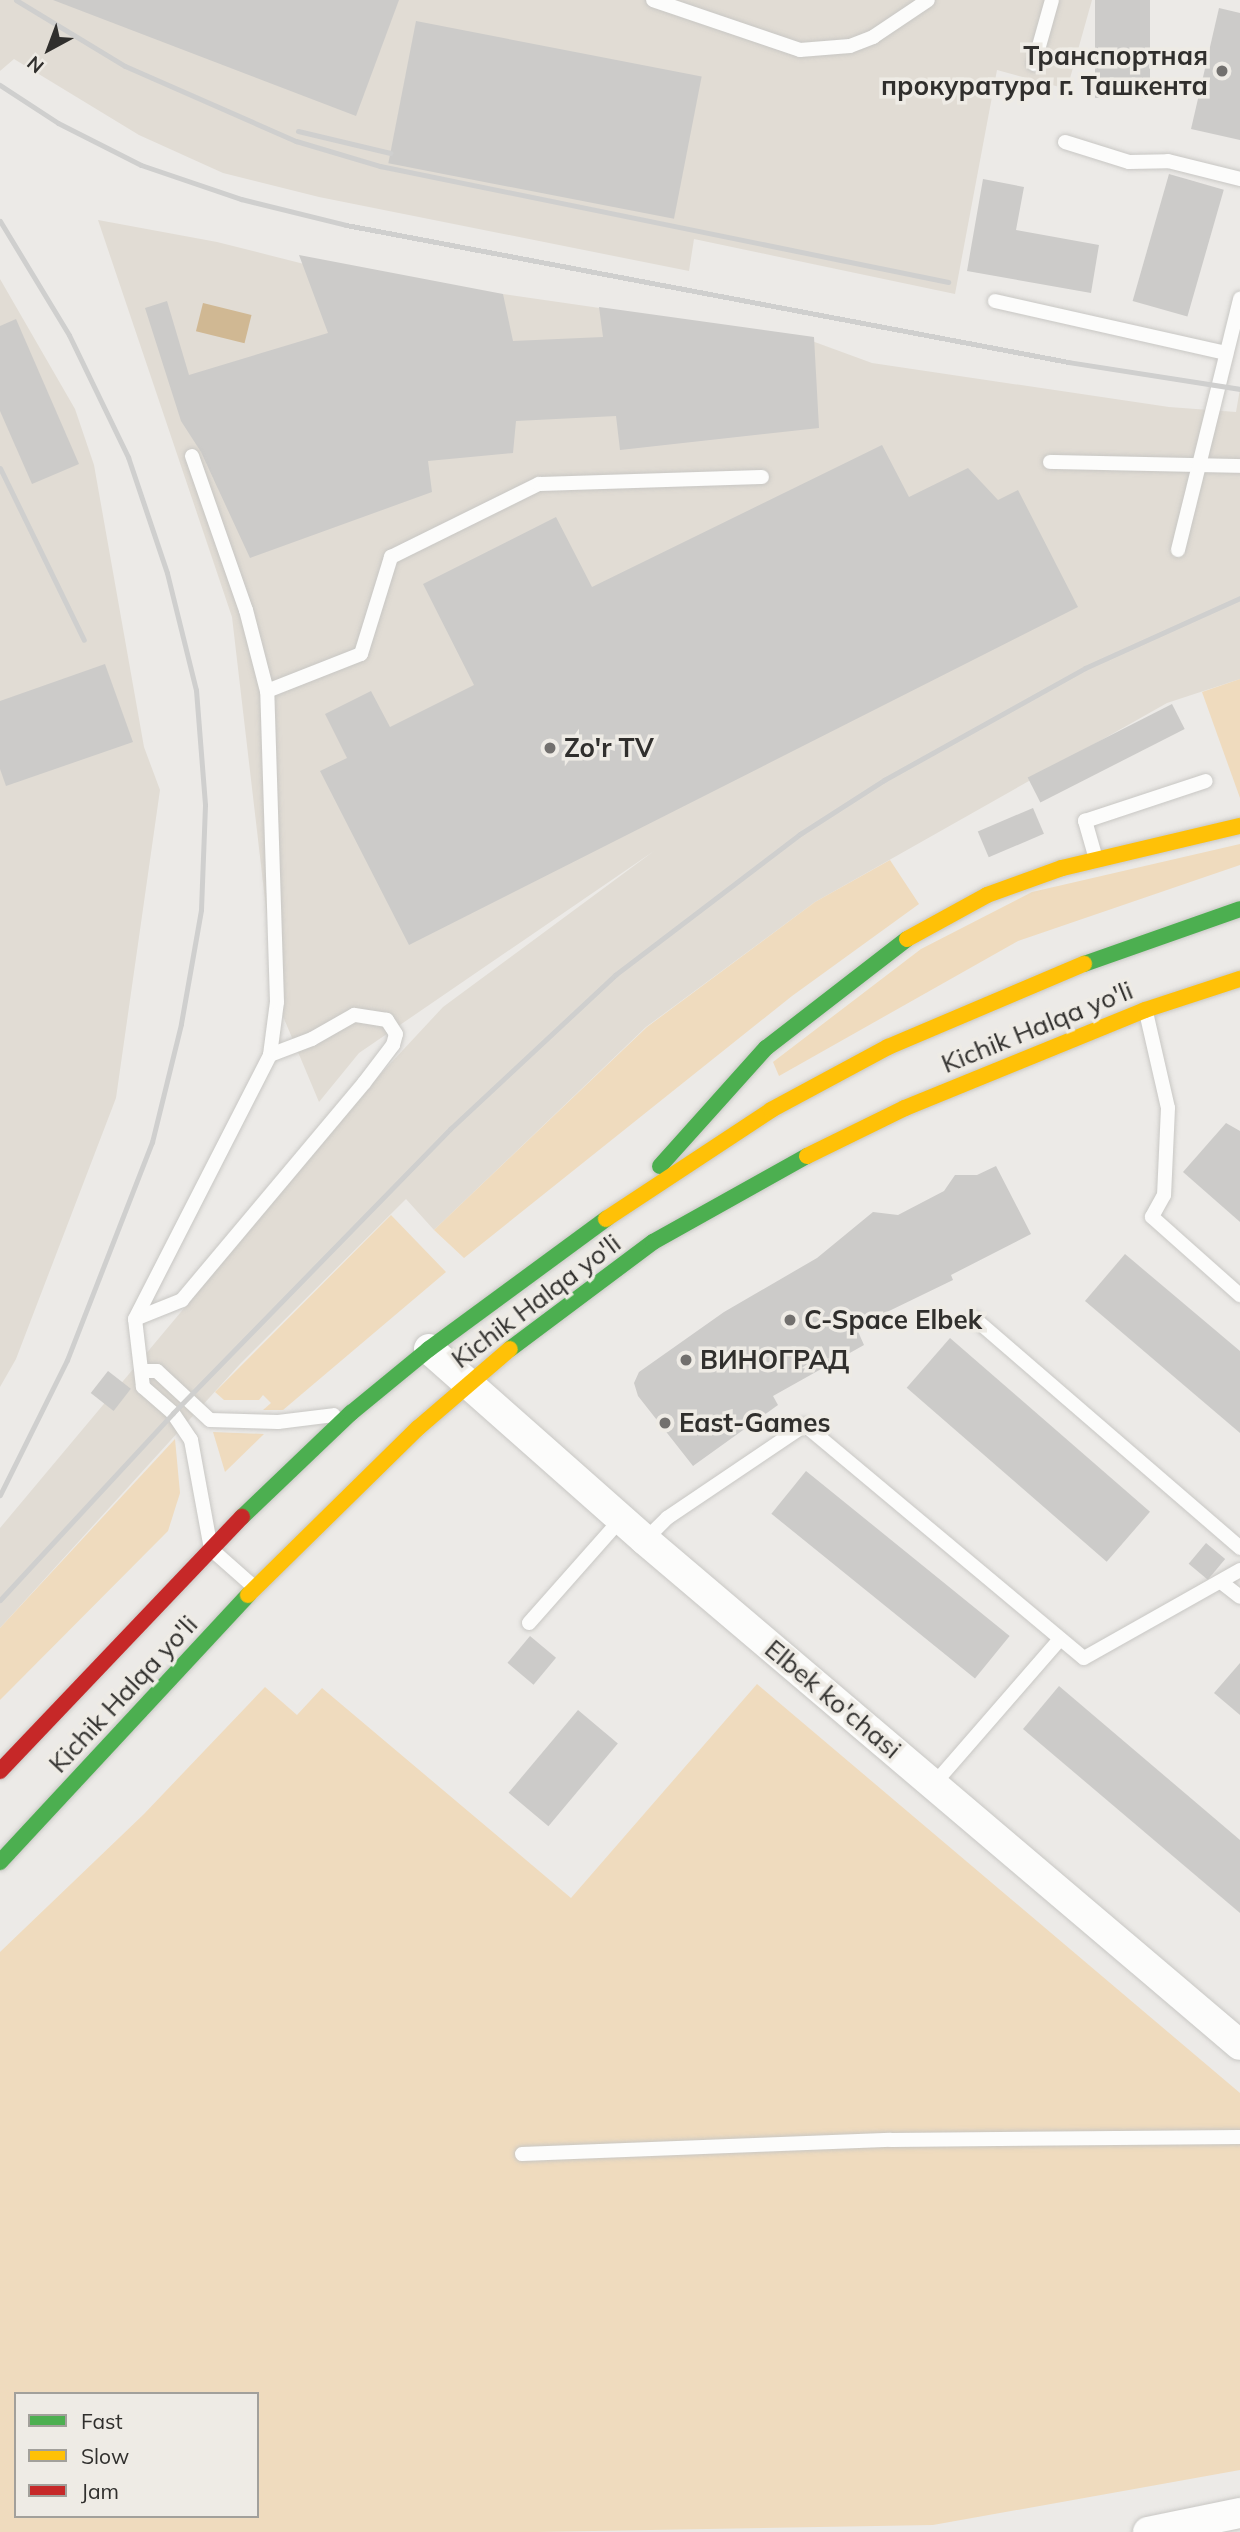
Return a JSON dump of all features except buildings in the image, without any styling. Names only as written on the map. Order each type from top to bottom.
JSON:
[{"type":"highway","points":[[622,1208],[766,1048],[900,944],[987,895],[1096,860],[1240,826]]},
{"type":"highway","name":"Kichik Halqa yo'li","points":[[0,1771],[211,1549],[351,1413],[429,1349],[622,1208],[771,1110],[888,1048],[1083,964],[1240,909]]},
{"type":"highway","name":"Kichik Halqa yo'li","points":[[0,1862],[255,1588],[466,1384],[653,1242],[753,1183],[837,1139],[961,1083],[1145,1010],[1240,979]]},
{"type":"street","name":"Elbek ko'chasi","points":[[429,1349],[645,1540],[1240,2045]]},
{"type":"street","points":[[1148,2532],[1240,2513]]},
{"type":"lane","points":[[653,0],[800,50],[850,46],[873,37],[928,0]]},
{"type":"lane","points":[[1034,64],[1052,0]]},
{"type":"lane","points":[[1065,142],[1129,162],[1168,161],[1240,179]]},
{"type":"lane","points":[[1178,550],[1240,299]]},
{"type":"lane","points":[[995,300],[1226,353]]},
{"type":"lane","points":[[192,456],[246,610],[267,691],[277,1002],[270,1055],[135,1320],[143,1387],[173,1413],[191,1440],[211,1549],[255,1588]]},
{"type":"lane","points":[[1050,462],[1240,466]]},
{"type":"lane","points":[[267,691],[361,654],[391,557],[539,484],[762,477]]},
{"type":"lane","points":[[1096,860],[1085,821],[1206,780]]},
{"type":"lane","points":[[1145,1010],[1168,1108],[1164,1195],[1152,1217],[1240,1295]]},
{"type":"lane","points":[[135,1320],[182,1300],[364,1083],[393,1045],[396,1034],[387,1020],[354,1015],[312,1039],[270,1055]]},
{"type":"lane","points":[[974,1318],[1240,1548]]},
{"type":"lane","points":[[142,1371],[157,1371],[210,1420],[278,1422],[351,1413]]},
{"type":"lane","points":[[645,1540],[667,1518],[805,1425],[1084,1658],[1240,1570]]},
{"type":"lane","points":[[529,1623],[621,1518]]},
{"type":"lane","points":[[1222,1582],[1240,1597]]},
{"type":"lane","points":[[934,1784],[1060,1639]]},
{"type":"lane","points":[[522,2154],[891,2140],[1240,2137]]},
{"type":"shaded area","points":[[0,0],[1092,0],[1067,89],[997,70],[955,294],[694,239],[689,271],[319,197],[223,173],[139,135],[14,59],[0,71]]},
{"type":"shaded area","points":[[98,220],[217,242],[407,290],[503,294],[801,337],[872,363],[1169,407],[1236,412],[1240,389],[1240,679],[1167,703],[815,902],[646,1027],[434,1230],[406,1199],[240,1364],[0,1628],[0,1528],[376,1079],[443,1007],[654,851],[359,1053],[319,1102],[277,1002],[232,617]]},
{"type":"shaded area","points":[[0,279],[75,409],[94,465],[144,747],[160,790],[116,1098],[16,1359],[0,1387]]},
{"type":"shaded area","points":[[203,303],[252,315],[244,343],[196,331]]},
{"type":"shaded area","points":[[1240,679],[1240,798],[1202,692]]},
{"type":"shaded area","points":[[1240,844],[1240,865],[1018,941],[779,1076],[773,1062],[921,949],[1032,892]]},
{"type":"shaded area","points":[[890,860],[919,904],[792,996],[464,1258],[434,1230],[647,1027],[815,902]]},
{"type":"shaded area","points":[[391,1215],[446,1272],[283,1410],[263,1410],[271,1403],[263,1395],[259,1400],[224,1400],[215,1392]]},
{"type":"shaded area","points":[[213,1432],[264,1434],[225,1472]]},
{"type":"shaded area","points":[[175,1439],[180,1493],[168,1531],[0,1700],[0,1628]]},
{"type":"shaded area","points":[[757,1684],[1240,2093],[1240,2470],[933,2525],[536,2532],[0,2532],[0,1952],[144,1814],[265,1687],[297,1715],[322,1688],[571,1898]]},
{"type":"railway","points":[[16,0],[125,66],[296,141],[380,166],[948,282]]},
{"type":"railway","points":[[0,85],[58,123],[141,165],[241,199],[346,225],[1068,362],[1240,389]]},
{"type":"railway","points":[[298,131],[390,153]]},
{"type":"railway","points":[[0,221],[69,335],[128,457],[167,573],[196,690],[205,805],[201,910],[181,1024],[152,1142],[67,1360],[0,1495]]},
{"type":"railway","points":[[0,468],[84,640]]},
{"type":"railway","points":[[0,1600],[173,1413],[450,1129],[615,975],[800,834],[884,780],[1085,668],[1240,598]]},
{"type":"traffic: fast","points":[[1084,964],[1240,909]]},
{"type":"traffic: fast","points":[[660,1166],[766,1048],[907,939]]},
{"type":"traffic: fast","points":[[510,1349],[653,1242],[807,1156]]},
{"type":"traffic: fast","points":[[242,1517],[351,1413],[429,1349],[606,1219]]},
{"type":"traffic: fast","points":[[0,1862],[248,1595]]},
{"type":"traffic: slow","points":[[907,939],[987,895],[1062,868],[1240,826]]},
{"type":"traffic: slow","points":[[606,1219],[771,1110],[888,1047],[1084,964]]},
{"type":"traffic: slow","points":[[807,1156],[905,1108],[1145,1010],[1240,979]]},
{"type":"traffic: slow","points":[[248,1595],[418,1428],[510,1349]]},
{"type":"traffic: jam","points":[[0,1771],[242,1517]]},
{"type":"place","name":"Транспортная прокуратура г. Ташкента","points":[[1222,71]]},
{"type":"place","name":"Zo'r TV","points":[[550,748]]},
{"type":"place","name":"C-Space Elbek","points":[[790,1320]]},
{"type":"place","name":"ВИНОГРАД","points":[[686,1360]]},
{"type":"place","name":"East-Games","points":[[665,1423]]}]
